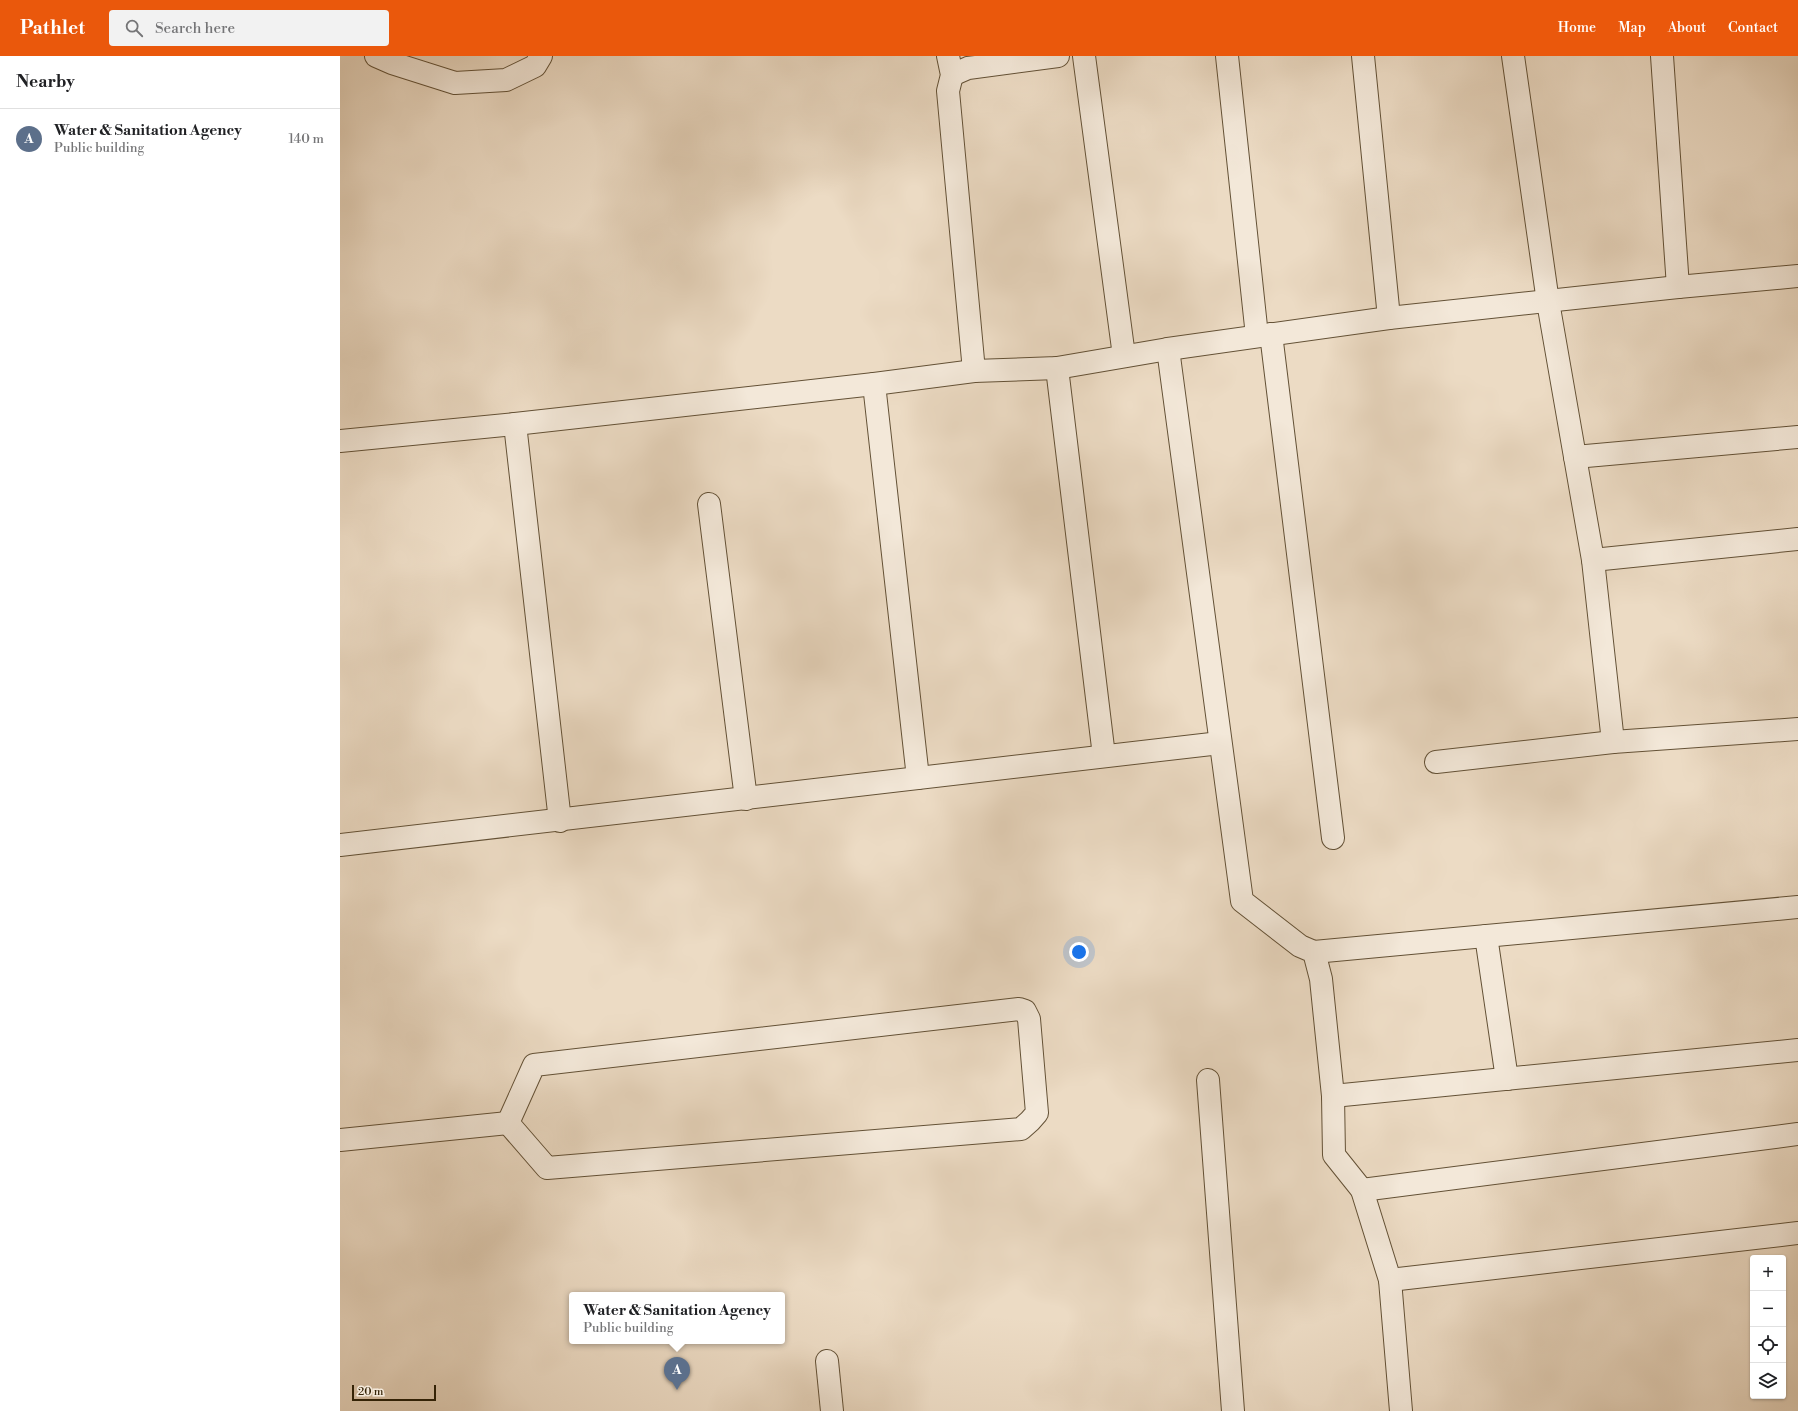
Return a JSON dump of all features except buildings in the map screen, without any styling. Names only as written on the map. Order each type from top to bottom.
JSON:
[{"type":"street","points":[[376,56],[392,63],[455,83],[506,80],[535,66],[541,56]]},
{"type":"street","points":[[974,371],[948,91],[950,65],[968,68],[1058,56]]},
{"type":"street","points":[[1084,56],[1124,356]]},
{"type":"street","points":[[1227,56],[1333,838]]},
{"type":"street","points":[[1363,56],[1389,318]]},
{"type":"street","points":[[1513,56],[1548,302],[1593,560],[1613,742]]},
{"type":"street","points":[[1662,56],[1678,287]]},
{"type":"street","points":[[340,441],[515,424],[874,384],[974,371],[1057,368],[1168,349],[1389,318],[1678,287],[1798,276]]},
{"type":"street","points":[[1168,349],[1242,901],[1300,946],[1314,952],[1798,907]]},
{"type":"street","points":[[1057,368],[1104,756]]},
{"type":"street","points":[[874,384],[918,778]]},
{"type":"street","points":[[515,424],[560,821]]},
{"type":"street","points":[[1575,457],[1798,436]]},
{"type":"street","points":[[709,504],[746,799]]},
{"type":"street","points":[[1593,560],[1798,539]]},
{"type":"street","points":[[1436,762],[1613,742],[1798,729]]},
{"type":"street","points":[[340,845],[560,821],[1220,743]]},
{"type":"street","points":[[1486,936],[1506,1079]]},
{"type":"street","points":[[1314,952],[1321,979],[1333,1096],[1334,1155],[1362,1190],[1390,1280],[1400,1411]]},
{"type":"street","points":[[1019,1009],[1025,1011],[1029,1018],[1037,1113],[1021,1129],[547,1168],[508,1123],[534,1065],[1019,1009]]},
{"type":"street","points":[[1333,1096],[1798,1050]]},
{"type":"street","points":[[1208,1080],[1233,1411]]},
{"type":"street","points":[[340,1140],[508,1123]]},
{"type":"street","points":[[1362,1190],[1798,1134]]},
{"type":"street","points":[[1390,1280],[1798,1233]]},
{"type":"street","points":[[827,1361],[832,1411]]},
{"type":"place","name":"Water & Sanitation Agency","points":[[677,1390]]}]
